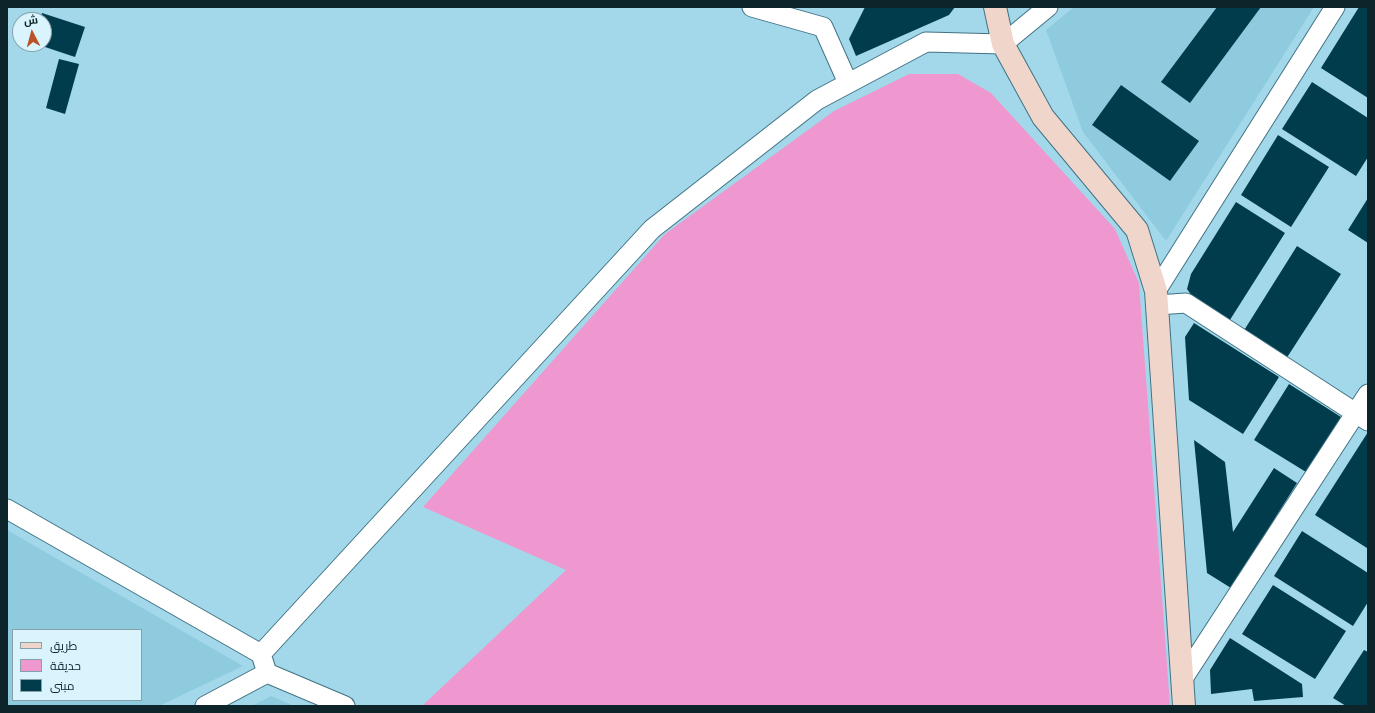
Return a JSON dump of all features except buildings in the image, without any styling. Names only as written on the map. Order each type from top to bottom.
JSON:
[{"type":"street","points":[[752,7],[823,27],[848,83]]},
{"type":"street","points":[[995,7],[1003,44],[1043,117],[1138,230],[1156,298],[1184,706]]},
{"type":"street","points":[[261,654],[652,229],[817,100],[926,42],[1003,44],[1048,7]]},
{"type":"street","points":[[1156,298],[1335,7]]},
{"type":"street","points":[[1156,298],[1186,303],[1362,417]]},
{"type":"street","points":[[1182,680],[1362,417],[1368,394]]},
{"type":"street","points":[[7,509],[261,654],[267,673],[345,706]]},
{"type":"street","points":[[205,706],[267,673]]},
{"type":"shaded area","points":[[1074,7],[1314,7],[1166,241],[1083,132],[1046,30]]},
{"type":"shaded area","points":[[7,530],[243,666],[159,706],[7,706]]},
{"type":"shaded area","points":[[271,696],[294,706],[252,706]]},
{"type":"green space","points":[[909,74],[958,74],[991,93],[1115,229],[1139,283],[1170,706],[422,706],[566,570],[423,507],[665,234],[834,111]]}]
